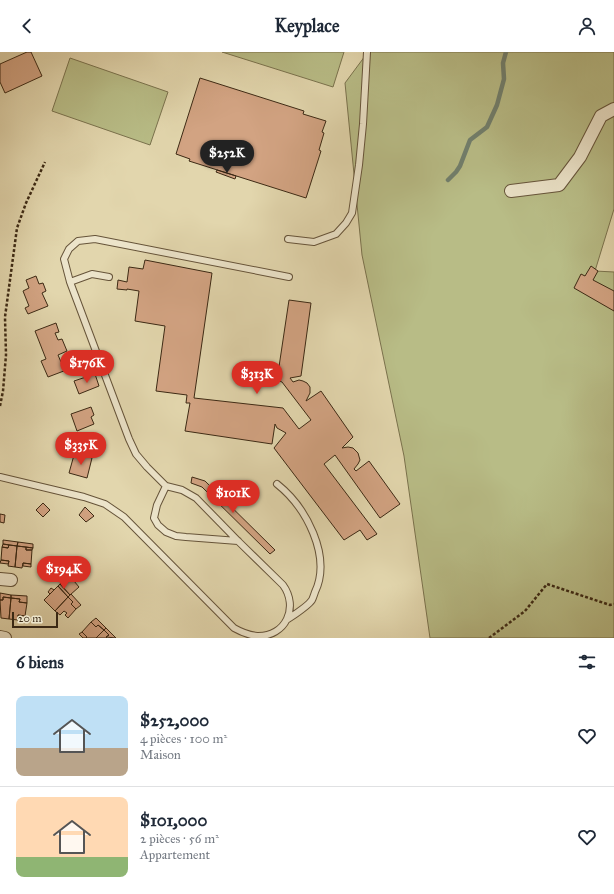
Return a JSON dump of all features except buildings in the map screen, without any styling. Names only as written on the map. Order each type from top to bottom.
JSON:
[{"type":"street","points":[[510,191],[559,185],[580,157],[601,116],[614,109]]},
{"type":"street","points":[[0,637],[5,638]]},
{"type":"lane","points":[[288,239],[314,242],[336,234],[346,223],[352,213],[362,138],[367,52]]},
{"type":"lane","points":[[288,620],[290,610],[288,591],[283,585],[196,498],[182,490],[166,486],[136,454],[129,440],[70,282],[64,259],[69,249],[78,242],[95,239],[289,277]]},
{"type":"lane","points":[[70,282],[92,274],[109,277]]},
{"type":"lane","points":[[0,477],[84,497],[105,504],[124,517],[234,628],[245,634],[258,636],[271,634],[311,601],[319,585],[322,566],[315,535],[300,509],[286,491],[277,484]]},
{"type":"lane","points":[[166,486],[157,505],[154,518],[158,525],[166,532],[176,536],[238,541]]},
{"type":"path","points":[[0,406],[3,391],[6,355],[5,317],[17,228],[26,203],[45,162]]},
{"type":"path","points":[[489,638],[525,611],[547,584],[610,605],[614,604]]},
{"type":"green space","points":[[222,52],[344,52],[333,87]]},
{"type":"green space","points":[[368,52],[614,52],[614,209],[595,271],[614,272],[614,638],[430,638],[404,456],[362,255],[345,83]]},
{"type":"green space","points":[[70,58],[168,92],[150,145],[52,111]]},
{"type":"waterway","points":[[448,180],[460,166],[470,140],[487,127],[497,105],[504,79],[503,63],[506,52]]}]
